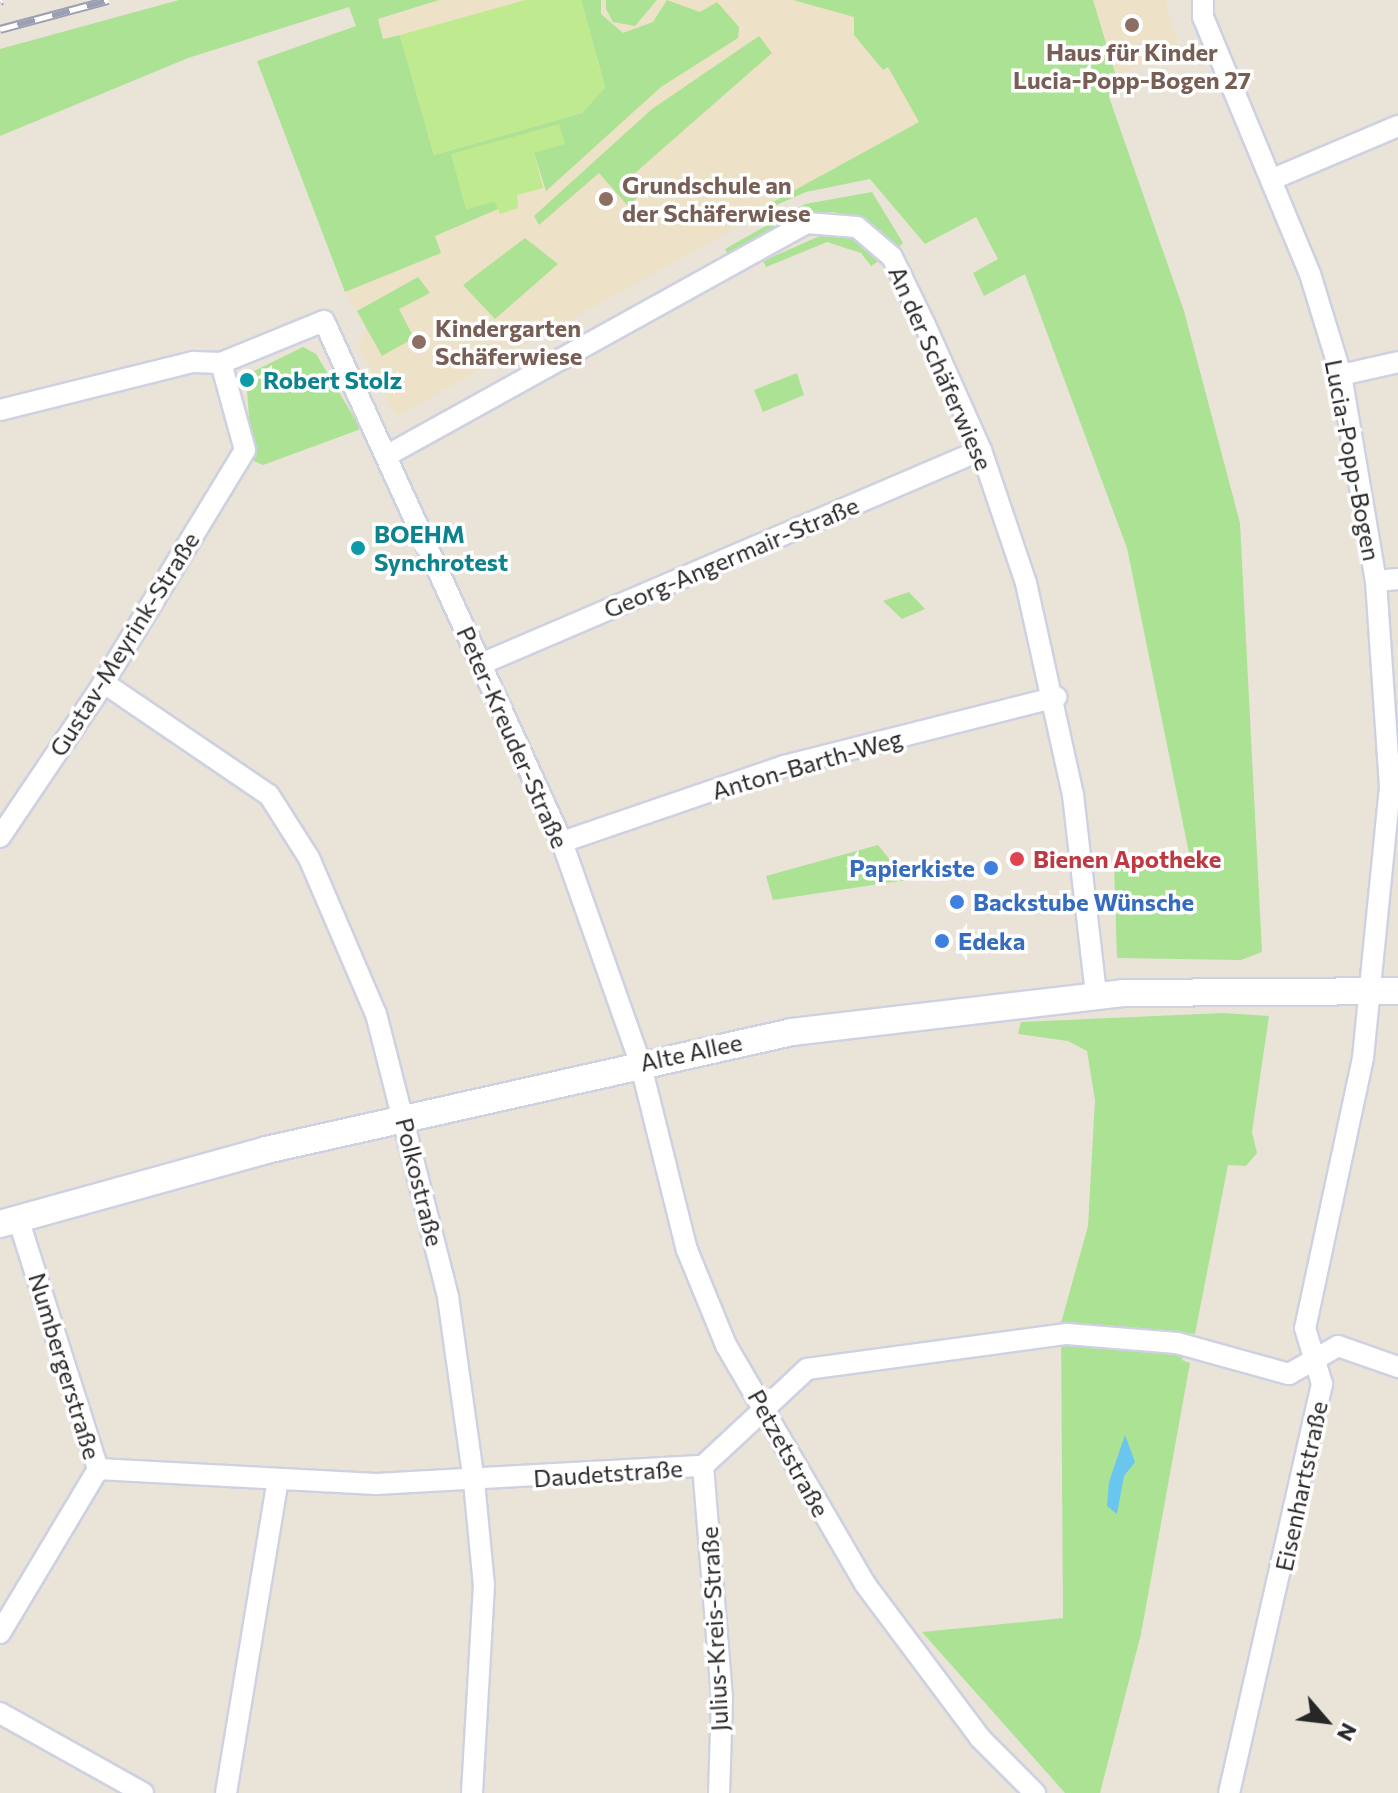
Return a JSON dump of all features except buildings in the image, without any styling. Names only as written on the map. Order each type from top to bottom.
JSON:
[{"type":"street","name":"Lucia-Popp-Bogen","points":[[1203,0],[1203,17],[1273,179],[1341,375],[1376,581],[1394,787],[1385,991]]},
{"type":"street","points":[[1273,179],[1398,126]]},
{"type":"street","name":"An der Schäferwiese","points":[[388,455],[806,223],[857,227],[892,257],[981,450],[1056,697],[1096,995]]},
{"type":"street","name":"Peter-Kreuder-Straße","points":[[221,363],[324,321],[388,455],[562,842],[640,1062]]},
{"type":"street","points":[[0,410],[193,362],[221,363]]},
{"type":"street","points":[[1341,375],[1398,362]]},
{"type":"street","name":"Gustav-Meyrink-Straße","points":[[0,837],[104,683],[245,450],[221,363]]},
{"type":"street","name":"Georg-Angermair-Straße","points":[[481,664],[981,450]]},
{"type":"street","points":[[1376,581],[1398,579]]},
{"type":"street","name":"Polkostraße","points":[[104,683],[269,795],[337,920],[376,1014],[448,1297],[474,1482],[484,1585],[472,1793]]},
{"type":"street","name":"Anton-Barth-Weg","points":[[562,842],[786,765],[1056,697]]},
{"type":"street","name":"Alte Allee","points":[[9,1221],[404,1118],[640,1062],[792,1032],[1096,995],[1385,991]]},
{"type":"street","name":"Eisenhartstraße","points":[[1229,1793],[1322,1384],[1305,1328],[1385,991]]},
{"type":"street","name":"Petzetstraße","points":[[640,1062],[687,1250],[726,1345],[865,1584],[980,1738],[1035,1793]]},
{"type":"street","name":"Numbergerstraße","points":[[0,1633],[98,1469],[9,1221]]},
{"type":"street","name":"Daudetstraße","points":[[98,1469],[277,1484],[474,1482],[703,1466],[763,1404],[807,1369],[1067,1334],[1177,1343],[1289,1374],[1338,1346],[1398,1367]]},
{"type":"street","name":"Julius-Kreis-Straße","points":[[703,1466],[722,1698],[719,1793]]},
{"type":"street","points":[[226,1793],[277,1484]]},
{"type":"street","points":[[0,1713],[143,1793]]},
{"type":"shaded area","name":"Grundschule an der Schäferwiese","points":[[439,0],[858,0],[928,121],[397,416],[358,347],[366,329],[345,292],[441,253],[357,26]]},
{"type":"shaded area","name":"Haus für Kinder Lucia-Popp-Bogen 27","points":[[1084,0],[1165,0],[1180,49],[1111,77]]},
{"type":"green space","points":[[179,0],[439,0],[378,19],[383,39],[400,35],[434,155],[582,113],[605,87],[581,0],[601,0],[601,14],[623,33],[653,22],[667,0],[700,12],[717,2],[739,27],[738,38],[661,87],[546,191],[534,153],[538,131],[452,154],[466,209],[495,201],[498,209],[435,236],[441,253],[345,292],[257,61],[356,26],[349,7],[188,58],[0,136],[0,49]]},
{"type":"green space","points":[[525,0],[581,0],[605,87],[582,113],[434,155],[400,35]]},
{"type":"green space","points":[[606,0],[657,0],[635,26],[613,22],[606,9]]},
{"type":"green space","points":[[793,0],[1093,0],[1121,93],[1109,97],[1184,311],[1240,523],[1262,952],[1241,960],[1117,958],[1114,866],[1190,858],[1127,548],[1025,274],[984,296],[973,273],[998,259],[976,217],[925,244],[870,179],[806,192],[733,224],[919,122],[888,67],[883,70],[854,35],[854,17]]},
{"type":"green space","points":[[759,36],[772,53],[627,180],[639,196],[628,206],[599,173],[539,225],[534,216],[652,109]]},
{"type":"green space","points":[[559,124],[565,144],[534,153],[543,188],[517,195],[518,208],[500,214],[495,201],[466,209],[451,154]]},
{"type":"green space","points":[[872,192],[903,243],[898,248],[865,219],[833,212],[808,214],[728,255],[725,249],[805,204]]},
{"type":"green space","points":[[829,232],[852,236],[882,259],[871,266],[861,253],[827,242],[766,267],[763,261]]},
{"type":"green space","points":[[525,238],[558,264],[495,319],[463,285]]},
{"type":"green space","points":[[418,277],[430,293],[399,309],[414,338],[382,356],[357,311]]},
{"type":"green space","points":[[303,347],[316,354],[361,429],[263,465],[252,460],[246,375]]},
{"type":"green space","points":[[797,373],[804,395],[763,412],[754,390]]},
{"type":"green space","points":[[909,592],[925,609],[902,619],[883,601]]},
{"type":"green space","points":[[878,845],[906,880],[773,900],[766,876]]},
{"type":"green space","points":[[1223,1013],[1269,1016],[1252,1132],[1257,1153],[1246,1166],[1228,1165],[1195,1334],[1187,1333],[1182,1360],[1190,1363],[1141,1634],[1100,1793],[1065,1793],[922,1632],[1063,1618],[1061,1323],[1088,1226],[1095,1100],[1087,1051],[1068,1041],[1018,1034],[1021,1022]]},
{"type":"water","points":[[1125,1435],[1135,1462],[1124,1476],[1117,1514],[1107,1506],[1109,1482]]},
{"type":"railway","points":[[0,29],[108,0]]},
{"type":"place","name":"Haus für Kinder Lucia-Popp-Bogen 27","points":[[1132,25]]},
{"type":"place","name":"Grundschule an der Schäferwiese","points":[[606,199]]},
{"type":"place","name":"Kindergarten Schäferwiese","points":[[419,342]]},
{"type":"place","name":"Robert Stolz","points":[[247,380]]},
{"type":"place","name":"BOEHM Synchrotest","points":[[358,548]]},
{"type":"place","name":"Bienen Apotheke","points":[[1017,859]]},
{"type":"place","name":"Papierkiste","points":[[991,868]]},
{"type":"place","name":"Backstube Wünsche","points":[[957,902]]},
{"type":"place","name":"Edeka","points":[[942,941]]}]
